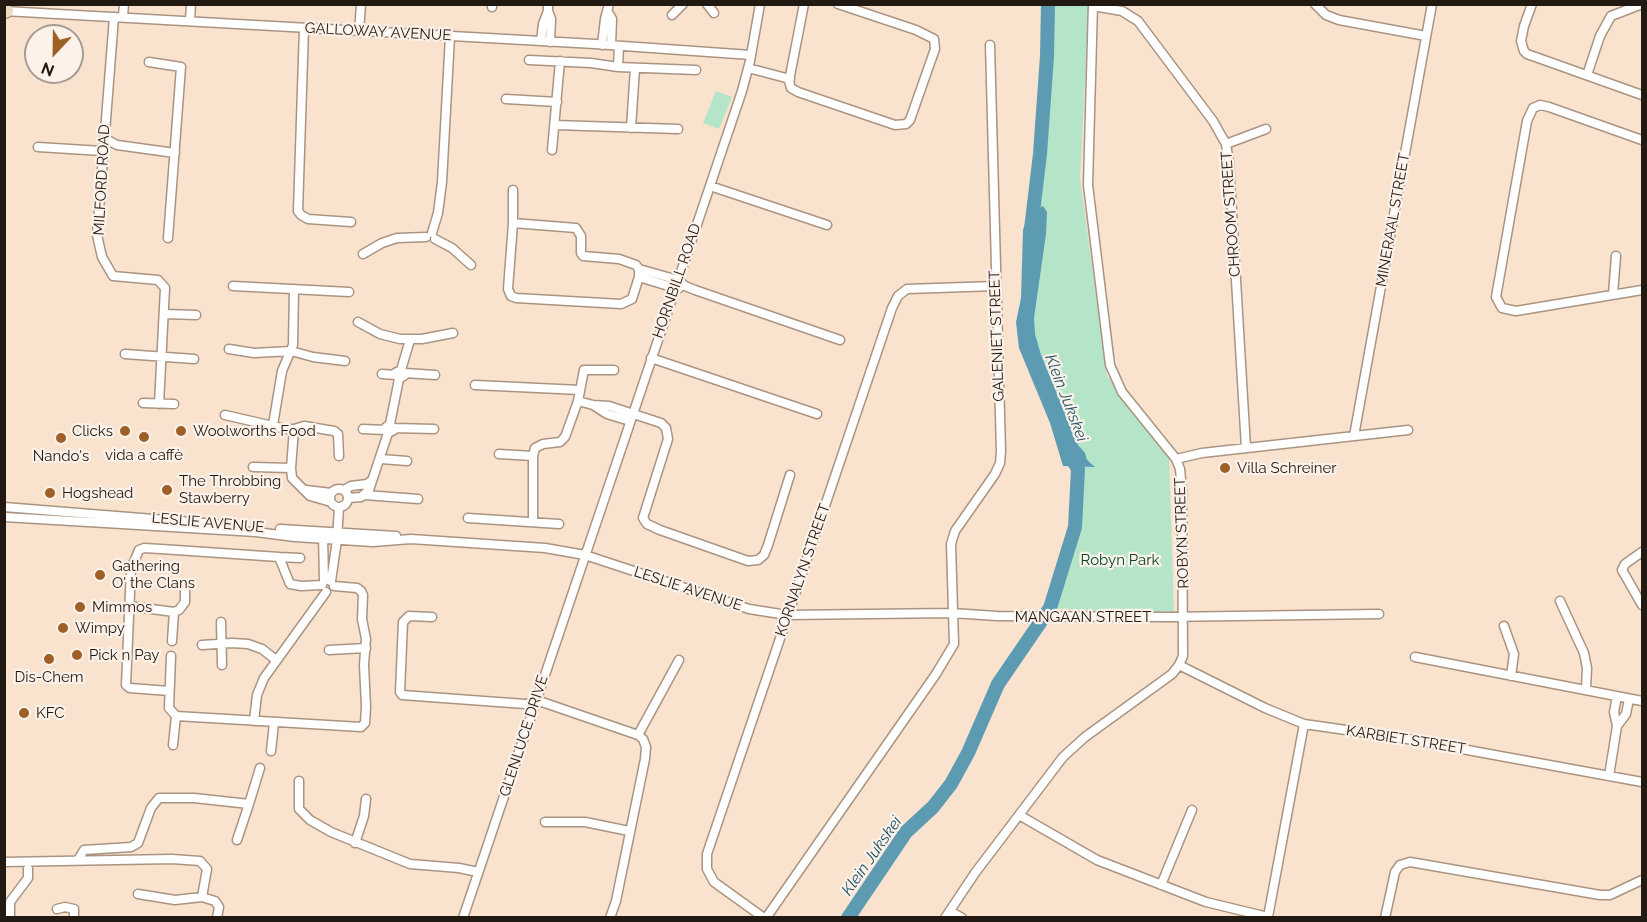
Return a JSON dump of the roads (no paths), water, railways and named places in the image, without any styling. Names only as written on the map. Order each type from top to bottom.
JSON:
[{"type":"street","name":"MILFORD ROAD","points":[[124,4],[118,17],[102,151],[97,227],[102,257],[113,276],[158,280],[165,288],[159,404]]},
{"type":"street","points":[[190,21],[191,4]]},
{"type":"street","points":[[359,32],[361,4]]},
{"type":"street","points":[[672,15],[683,4]]},
{"type":"street","points":[[707,4],[714,13]]},
{"type":"street","name":"HORNBILL ROAD","points":[[585,555],[651,358],[679,285],[748,68],[760,4]]},
{"type":"street","points":[[804,4],[790,79],[791,88],[895,125],[908,122],[935,49],[934,39],[916,30],[838,4]]},
{"type":"street","points":[[1315,4],[1326,15],[1339,20],[1426,36]]},
{"type":"street","name":"MINERAAL STREET","points":[[1354,436],[1432,4]]},
{"type":"street","points":[[1532,4],[1522,36],[1524,51],[1533,58],[1642,95]]},
{"type":"street","points":[[1587,75],[1600,36],[1611,16],[1642,4]]},
{"type":"street","name":"CHROOM STREET","points":[[1093,5],[1122,11],[1138,21],[1213,121],[1226,144],[1229,162],[1246,448]]},
{"type":"street","name":"ROBYN STREET","points":[[1093,5],[1088,185],[1110,365],[1122,392],[1176,459],[1180,469],[1184,617],[1183,656],[1179,665]]},
{"type":"street","points":[[546,41],[543,24],[548,8]]},
{"type":"street","points":[[608,8],[605,19],[618,68]]},
{"type":"street","name":"GALLOWAY AVENUE","points":[[5,11],[546,41],[751,55]]},
{"type":"street","points":[[304,28],[298,211],[308,219],[351,222]]},
{"type":"street","points":[[431,236],[438,213],[442,182],[450,36]]},
{"type":"street","name":"GALENIET STREET","points":[[765,918],[947,658],[954,644],[952,538],[1000,463],[990,45]]},
{"type":"street","points":[[529,60],[618,68],[696,70]]},
{"type":"street","points":[[552,150],[560,61]]},
{"type":"street","points":[[149,62],[181,67],[168,238]]},
{"type":"street","points":[[631,128],[635,68]]},
{"type":"street","points":[[748,68],[790,79]]},
{"type":"street","points":[[506,99],[556,102]]},
{"type":"street","points":[[1642,140],[1549,107],[1535,106],[1530,111],[1496,297],[1499,306],[1506,310],[1516,311],[1642,290]]},
{"type":"street","points":[[555,125],[678,129]]},
{"type":"street","points":[[1226,144],[1266,129]]},
{"type":"street","points":[[104,138],[117,145],[175,153]]},
{"type":"street","points":[[38,147],[102,151]]},
{"type":"street","points":[[710,186],[827,225]]},
{"type":"street","points":[[513,190],[508,289],[513,297],[621,304],[632,299],[639,273]]},
{"type":"street","points":[[513,223],[576,228],[580,232],[583,256],[619,260],[632,264],[639,273],[840,340]]},
{"type":"street","points":[[363,254],[382,243],[397,238],[431,236],[452,248],[471,265]]},
{"type":"street","points":[[1613,294],[1616,255]]},
{"type":"street","name":"KORNALYN STREET","points":[[765,918],[714,882],[707,869],[707,860],[715,829],[892,308],[898,296],[910,289],[996,285]]},
{"type":"street","points":[[233,286],[349,292]]},
{"type":"street","points":[[273,425],[282,371],[294,339],[294,289]]},
{"type":"street","points":[[164,314],[196,315]]},
{"type":"street","points":[[358,322],[380,334],[410,340],[453,333]]},
{"type":"street","points":[[365,495],[381,459],[410,340]]},
{"type":"street","points":[[229,349],[254,352],[291,351],[313,357],[345,361]]},
{"type":"street","points":[[125,354],[194,359]]},
{"type":"street","points":[[651,358],[817,414]]},
{"type":"street","points":[[533,522],[535,448],[538,445],[563,440],[578,401],[584,370],[614,370]]},
{"type":"street","points":[[382,374],[435,375]]},
{"type":"street","points":[[475,385],[580,390]]},
{"type":"street","points":[[578,401],[609,406],[631,417],[661,423],[666,428],[669,434],[644,514],[645,522],[649,526],[748,561],[758,560],[764,555],[768,545],[790,476]]},
{"type":"street","points":[[143,403],[174,404]]},
{"type":"street","points":[[225,415],[294,429],[304,426],[337,432],[339,456]]},
{"type":"street","points":[[294,429],[291,468],[294,481],[306,490],[334,501],[347,503],[346,494],[351,486],[367,484],[373,480]]},
{"type":"street","points":[[363,429],[434,429]]},
{"type":"street","points":[[1176,459],[1189,454],[1408,430]]},
{"type":"street","points":[[499,454],[533,456]]},
{"type":"street","points":[[381,459],[407,461]]},
{"type":"street","points":[[253,467],[291,468]]},
{"type":"street","points":[[254,721],[257,692],[327,585],[338,536],[335,489],[361,497],[365,495],[418,499]]},
{"type":"street","name":"LESLIE AVENUE","points":[[4,507],[323,535],[504,543],[545,548],[585,555],[727,603],[764,613],[788,615]]},
{"type":"street","name":"LESLIE AVENUE","points":[[4,517],[323,535]]},
{"type":"street","points":[[468,518],[558,524]]},
{"type":"street","points":[[323,535],[327,585]]},
{"type":"street","points":[[169,691],[127,686],[125,678],[132,564],[136,552],[141,549],[300,558]]},
{"type":"street","points":[[1642,552],[1625,564],[1622,570],[1642,605]]},
{"type":"street","name":"GLENLUCE DRIVE","points":[[463,918],[585,555]]},
{"type":"street","points":[[171,656],[169,708],[176,716],[351,728],[363,726],[366,719],[364,665],[366,636],[362,620],[361,591],[348,586],[290,584],[279,557]]},
{"type":"street","points":[[129,606],[174,612],[182,606],[185,590]]},
{"type":"street","points":[[1560,601],[1584,653],[1587,668],[1586,689]]},
{"type":"street","points":[[172,641],[174,612]]},
{"type":"street","name":"MANGAAN STREET","points":[[788,615],[952,613],[997,616],[1184,617],[1379,614]]},
{"type":"street","points":[[432,617],[409,616],[403,622],[400,694],[544,703],[638,735],[643,739],[646,752],[617,896],[610,918]]},
{"type":"street","points":[[221,622],[222,665]]},
{"type":"street","points":[[1504,626],[1514,654],[1511,676]]},
{"type":"street","points":[[202,645],[242,643],[253,645],[276,660]]},
{"type":"street","points":[[329,650],[366,648]]},
{"type":"street","points":[[1415,657],[1642,701]]},
{"type":"street","points":[[638,735],[679,660]]},
{"type":"street","points":[[962,918],[947,914],[1058,763],[1073,747],[1172,674],[1179,665]]},
{"type":"street","name":"KARBIET STREET","points":[[1179,665],[1265,708],[1304,724],[1402,738],[1642,782]]},
{"type":"street","points":[[1609,776],[1617,726],[1614,712],[1617,696]]},
{"type":"street","points":[[1617,726],[1626,714],[1629,699]]},
{"type":"street","points":[[173,745],[176,716]]},
{"type":"street","points":[[272,751],[274,723]]},
{"type":"street","points":[[1019,815],[1087,854],[1161,885],[1218,906],[1268,918],[1304,724]]},
{"type":"street","points":[[237,840],[260,768]]},
{"type":"street","points":[[299,781],[298,806],[303,814],[319,826],[355,843],[414,865],[459,868],[478,872]]},
{"type":"street","points":[[78,860],[82,852],[88,849],[131,848],[138,843],[151,808],[159,798],[194,798],[249,804]]},
{"type":"street","points":[[355,843],[364,816],[366,799]]},
{"type":"street","points":[[1161,885],[1192,810]]},
{"type":"street","points":[[545,822],[585,822],[629,831]]},
{"type":"street","points":[[4,862],[184,859],[200,861],[207,869],[202,897]]},
{"type":"street","points":[[1385,918],[1392,877],[1400,865],[1410,862],[1600,896],[1642,880]]},
{"type":"street","points":[[10,918],[9,902],[28,878],[28,869]]},
{"type":"street","points":[[138,894],[180,901],[202,897],[216,901],[219,904],[217,918]]},
{"type":"street","points":[[57,909],[65,907],[74,909],[74,918]]},
{"type":"water","points":[[1043,206],[1047,212],[1046,234],[1034,318],[1035,334],[1041,355],[1078,445],[1085,453],[1087,460],[1095,467],[1063,466],[1050,423],[1019,348],[1016,322],[1021,298],[1023,230],[1028,214]]},
{"type":"waterway","name":"Klein Jukskei","points":[[1031,229],[1040,154],[1048,4]]},
{"type":"waterway","name":"Klein Jukskei","points":[[848,918],[906,832],[933,807],[951,784],[968,753],[998,684],[1050,608],[1075,527],[1078,469],[1068,452]]},
{"type":"place","name":"Clicks","points":[[125,431]]},
{"type":"place","name":"Woolworths Food","points":[[181,431]]},
{"type":"place","name":"vida a caffè","points":[[144,437]]},
{"type":"place","name":"Nando's","points":[[61,438]]},
{"type":"place","name":"Villa Schreiner","points":[[1225,468]]},
{"type":"place","name":"The Throbbing Stawberry","points":[[167,490]]},
{"type":"place","name":"Hogshead","points":[[50,493]]},
{"type":"place","name":"Gathering O' the Clans","points":[[100,575]]},
{"type":"place","name":"Mimmos","points":[[80,607]]},
{"type":"place","name":"Wimpy","points":[[63,628]]},
{"type":"place","name":"Pick n Pay","points":[[77,655]]},
{"type":"place","name":"Dis-Chem","points":[[49,659]]},
{"type":"place","name":"KFC","points":[[24,713]]},
{"type":"park label","name":"Robyn Park","points":[[1120,560]]}]
